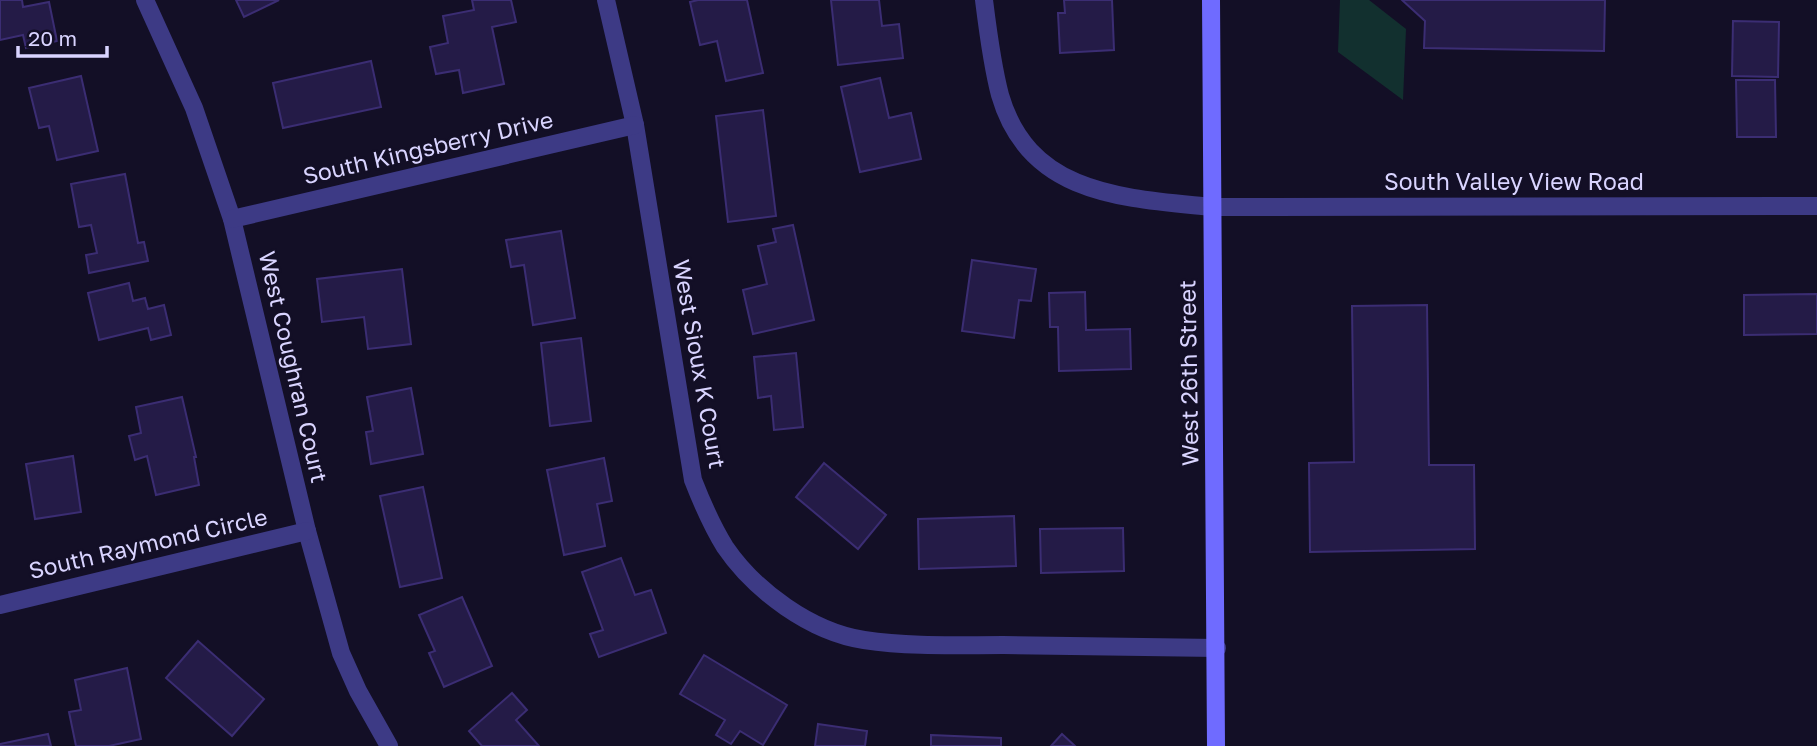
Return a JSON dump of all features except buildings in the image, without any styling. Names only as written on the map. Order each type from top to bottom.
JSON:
[{"type":"main road","name":"West 26th Street","points":[[1211,0],[1216,746]]},
{"type":"street","name":"West Coughran Court","points":[[145,0],[194,108],[232,219],[307,531],[341,653],[358,691],[389,746]]},
{"type":"street","name":"West Sioux K Court","points":[[606,0],[635,125],[693,480],[707,514],[726,548],[749,575],[772,595],[825,629],[863,640],[917,644],[1217,648]]},
{"type":"street","name":"South Valley View Road","points":[[984,0],[1001,97],[1027,149],[1049,169],[1101,193],[1212,207],[1817,206]]},
{"type":"street","name":"South Kingsberry Drive","points":[[232,219],[635,125]]},
{"type":"street","name":"South Raymond Circle","points":[[0,605],[307,531]]},
{"type":"green space","points":[[1340,0],[1369,0],[1406,29],[1403,100],[1338,52]]}]
